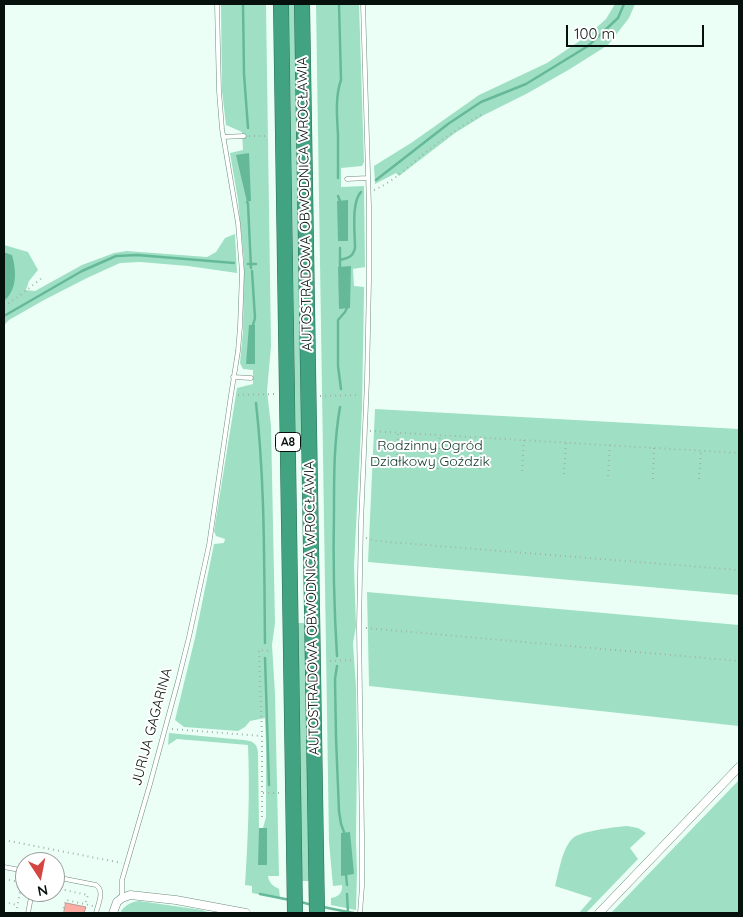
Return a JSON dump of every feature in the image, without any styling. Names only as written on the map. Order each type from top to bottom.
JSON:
[{"type":"highway","name":"AUTOSTRADOWA OBWODNICA WROCŁAWIA","points":[[281,4],[295,913]]},
{"type":"highway","name":"AUTOSTRADOWA OBWODNICA WROCŁAWIA","points":[[302,4],[317,913]]},
{"type":"street","points":[[599,913],[739,767]]},
{"type":"street","points":[[122,898],[130,895],[157,898],[218,911],[246,913]]},
{"type":"street","name":"JURIJA GAGARINA","points":[[113,913],[117,902],[122,898]]},
{"type":"lane","name":"JURIJA GAGARINA","points":[[122,898],[122,880],[189,637],[209,544],[240,335],[242,272],[238,224],[223,136],[219,91],[217,4]]},
{"type":"lane","points":[[360,913],[362,836],[360,524],[369,280],[363,4]]},
{"type":"lane","points":[[223,136],[244,136]]},
{"type":"lane","points":[[347,178],[367,178]]},
{"type":"lane","points":[[234,376],[251,378]]},
{"type":"lane","points":[[65,879],[99,886],[101,894],[96,913]]},
{"type":"path","points":[[368,192],[375,190],[394,178],[439,142],[482,114]]},
{"type":"path","points":[[244,136],[269,136]]},
{"type":"path","points":[[4,306],[43,277]]},
{"type":"path","points":[[231,395],[274,394]]},
{"type":"path","points":[[320,396],[366,395]]},
{"type":"path","points":[[374,431],[739,453]]},
{"type":"path","points":[[397,465],[398,433]]},
{"type":"path","points":[[438,469],[440,435]]},
{"type":"path","points":[[480,469],[482,438]]},
{"type":"path","points":[[522,471],[524,440]]},
{"type":"path","points":[[564,474],[566,443]]},
{"type":"path","points":[[608,476],[610,445]]},
{"type":"path","points":[[653,479],[654,448]]},
{"type":"path","points":[[699,479],[701,451]]},
{"type":"path","points":[[369,538],[376,541],[739,570]]},
{"type":"path","points":[[367,628],[739,661]]},
{"type":"path","points":[[262,817],[259,650],[272,651]]},
{"type":"path","points":[[330,661],[360,660]]},
{"type":"path","points":[[164,728],[262,736]]},
{"type":"path","points":[[263,793],[279,793]]},
{"type":"path","points":[[4,840],[127,864]]},
{"type":"path","points":[[65,890],[88,894],[85,904]]},
{"type":"path","points":[[62,913],[66,900],[97,907]]},
{"type":"path","points":[[4,902],[17,905]]},
{"type":"path","points":[[16,913],[18,902]]},
{"type":"green space","points":[[221,4],[266,4],[271,346],[267,391],[271,426],[275,623],[272,645],[275,694],[279,876],[268,876],[269,881],[279,889],[280,898],[252,893],[252,886],[245,885],[249,780],[248,745],[177,739],[168,745],[169,733],[244,740],[254,743],[257,746],[258,752],[259,828],[263,828],[266,817],[265,718],[250,721],[238,731],[184,727],[175,720],[195,638],[214,544],[224,543],[225,539],[216,536],[214,531],[237,388],[253,384],[253,370],[243,369],[240,363],[243,331],[244,261],[238,200],[230,153],[243,150],[242,132],[226,125],[222,91]]},
{"type":"green space","points":[[289,4],[295,4],[302,450],[296,450]]},
{"type":"green space","points":[[316,4],[359,4],[364,162],[362,166],[341,168],[341,187],[364,186],[365,267],[353,269],[354,286],[364,287],[362,409],[354,566],[356,626],[353,643],[357,750],[356,910],[331,905],[331,898],[339,894],[342,890],[342,885],[333,886],[329,842]]},
{"type":"green space","points":[[615,4],[635,4],[629,18],[608,45],[570,69],[484,115],[455,133],[399,176],[396,173],[375,184],[374,166],[411,143],[479,95],[547,63],[587,36],[606,19]]},
{"type":"green space","points":[[235,234],[237,273],[188,266],[140,262],[120,263],[44,300],[9,320],[4,325],[4,299],[12,255],[4,252],[4,245],[28,252],[38,270],[29,281],[26,290],[35,291],[82,265],[114,253],[127,251],[207,257],[216,252],[225,238]]},
{"type":"green space","name":"Rodzinny Ogród Działkowy Goździk","points":[[375,409],[739,429],[739,595],[368,562]]},
{"type":"green space","points":[[367,592],[739,625],[739,726],[369,686]]},
{"type":"green space","points":[[298,623],[305,623],[309,881],[302,881]]},
{"type":"green space","points":[[739,780],[739,913],[611,913]]},
{"type":"green space","points":[[627,826],[638,828],[646,833],[630,848],[638,859],[586,913],[579,913],[592,898],[555,886],[561,860],[569,842],[583,833]]},
{"type":"green space","points":[[139,901],[202,910],[210,913],[120,913],[123,908]]},
{"type":"shaded area","points":[[249,153],[251,201],[247,202],[236,155]]},
{"type":"shaded area","points":[[348,200],[348,241],[338,241],[337,201]]},
{"type":"shaded area","points":[[4,252],[12,255],[15,272],[12,290],[5,300],[4,299]]},
{"type":"shaded area","points":[[351,266],[350,308],[339,309],[338,267]]},
{"type":"shaded area","points":[[249,325],[255,325],[255,364],[246,364]]},
{"type":"shaded area","points":[[259,828],[267,828],[267,865],[258,865]]},
{"type":"shaded area","points":[[350,832],[354,874],[341,876],[341,833]]},
{"type":"building","points":[[66,903],[86,907],[84,913],[64,913]]},
{"type":"waterway","points":[[243,4],[244,74],[248,128]]},
{"type":"waterway","points":[[338,178],[337,107],[341,80],[339,4]]},
{"type":"waterway","points":[[376,180],[448,124],[481,102],[526,84],[588,46],[618,18],[624,4]]},
{"type":"waterway","points":[[340,260],[350,257],[355,248],[355,210],[361,192]]},
{"type":"waterway","points":[[338,196],[340,201]]},
{"type":"waterway","points":[[247,202],[251,268]]},
{"type":"waterway","points":[[340,248],[340,267]]},
{"type":"waterway","points":[[4,316],[82,271],[116,256],[137,255],[234,263]]},
{"type":"waterway","points":[[248,264],[256,264]]},
{"type":"waterway","points":[[252,271],[255,318],[253,325]]},
{"type":"waterway","points":[[341,389],[338,366],[338,320],[347,308]]},
{"type":"waterway","points":[[256,403],[263,493],[265,643]]},
{"type":"waterway","points":[[337,656],[334,583],[334,484],[335,446],[340,407]]},
{"type":"waterway","points":[[265,658],[269,785]]},
{"type":"waterway","points":[[337,666],[335,679],[339,811],[344,832]]},
{"type":"waterway","points":[[346,875],[347,885]]},
{"type":"waterway","points":[[260,894],[290,900]]},
{"type":"waterway","points":[[347,894],[348,912],[354,913]]},
{"type":"waterway","points":[[301,902],[312,905]]},
{"type":"waterway","points":[[323,907],[348,912]]}]
